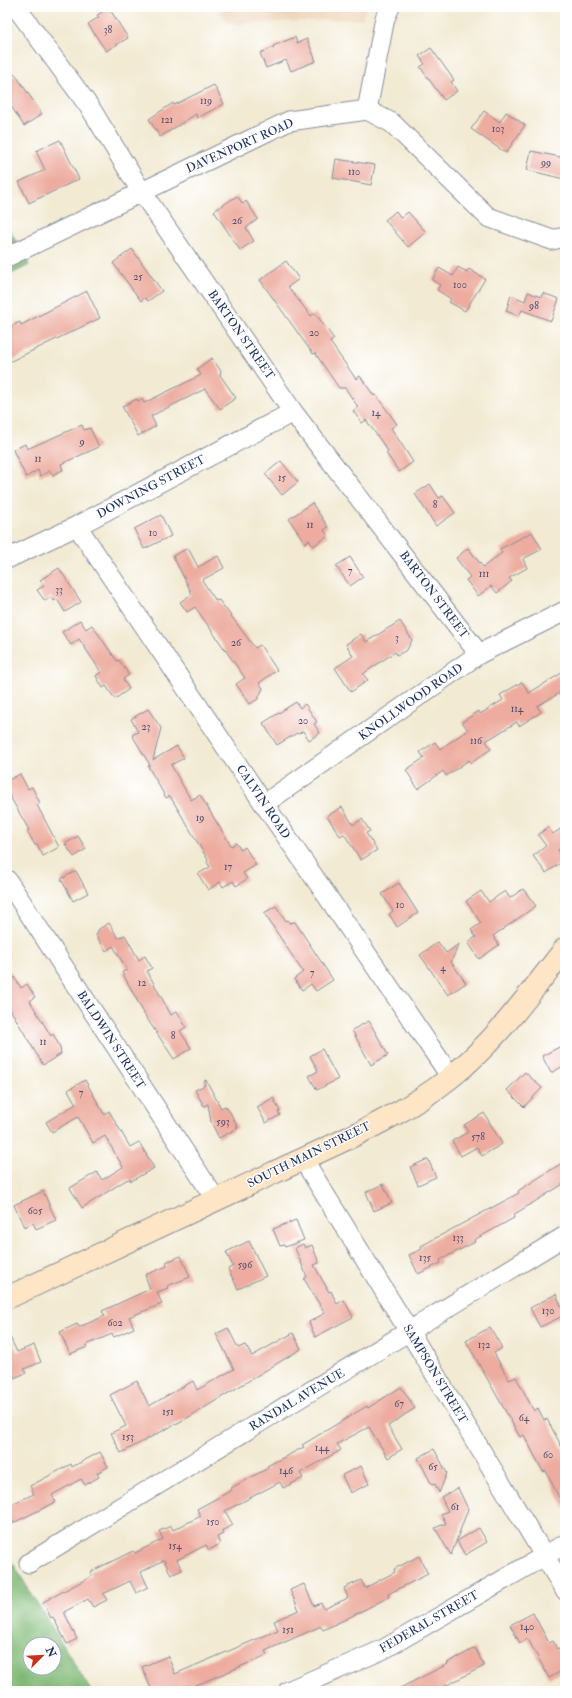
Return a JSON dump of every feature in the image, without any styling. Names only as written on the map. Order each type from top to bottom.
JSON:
[{"type":"street","name":"BARTON STREET","points":[[16,7],[91,109],[141,191],[294,412],[479,654]]},
{"type":"street","points":[[390,7],[385,18],[367,110],[392,123],[488,217],[552,240],[565,237]]},
{"type":"street","name":"DAVENPORT ROAD","points":[[7,257],[288,121],[367,110]]},
{"type":"street","name":"DOWNING STREET","points":[[7,559],[77,526],[294,412]]},
{"type":"street","name":"CALVIN ROAD","points":[[77,526],[264,804],[451,1077]]},
{"type":"street","name":"KNOLLWOOD ROAD","points":[[264,804],[479,654],[565,611]]},
{"type":"street","name":"BALDWIN STREET","points":[[7,880],[216,1200]]},
{"type":"street","name":"SOUTH MAIN STREET","points":[[7,1298],[303,1159],[394,1115],[421,1099],[451,1077],[490,1040],[565,949]]},
{"type":"street","name":"SAMPSON STREET","points":[[303,1159],[409,1331],[565,1590]]},
{"type":"street","name":"RANDAL AVENUE","points":[[29,1564],[565,1236]]},
{"type":"street","name":"FEDERAL STREET","points":[[288,1691],[384,1649],[565,1544]]},
{"type":"shaded area","points":[[218,7],[366,7],[362,19],[228,24]]},
{"type":"green space","points":[[7,225],[29,265],[7,276]]},
{"type":"green space","points":[[7,1554],[57,1636],[22,1636],[22,1676],[62,1676],[62,1644],[91,1691],[7,1691]]},
{"type":"building","points":[[109,8],[128,38],[106,51],[88,24],[99,17],[97,15]]},
{"type":"building","points":[[295,37],[297,43],[307,39],[316,61],[291,71],[286,60],[266,68],[260,53]]},
{"type":"building","points":[[431,48],[454,80],[451,82],[457,91],[444,100],[420,67],[425,64],[419,56]]},
{"type":"building","points":[[15,74],[42,114],[24,126],[7,100],[7,80]]},
{"type":"building","points":[[214,85],[224,104],[197,118],[196,114],[160,137],[149,119],[173,103],[174,105]]},
{"type":"building","points":[[484,111],[500,122],[506,112],[525,125],[506,153],[471,129]]},
{"type":"building","points":[[60,140],[79,179],[29,203],[19,182],[45,170],[36,151]]},
{"type":"building","points":[[531,151],[565,158],[564,179],[527,170]]},
{"type":"building","points":[[336,159],[375,165],[371,185],[333,178]]},
{"type":"building","points":[[237,196],[243,204],[246,201],[258,219],[246,228],[254,241],[240,250],[214,211]]},
{"type":"building","points":[[396,211],[401,218],[408,212],[426,232],[408,247],[385,220]]},
{"type":"building","points":[[132,249],[162,291],[148,301],[145,298],[141,301],[113,263]]},
{"type":"building","points":[[286,261],[299,279],[288,287],[311,316],[315,313],[334,339],[330,342],[356,379],[360,376],[397,424],[391,428],[413,462],[399,472],[386,453],[388,451],[366,420],[362,423],[353,411],[358,407],[345,388],[339,388],[315,353],[313,354],[260,280]]},
{"type":"building","points":[[458,267],[467,272],[469,269],[485,279],[465,311],[449,302],[451,299],[437,290],[440,285],[432,280],[439,268],[453,276]]},
{"type":"building","points":[[87,291],[100,318],[7,363],[7,328],[20,322],[21,325]]},
{"type":"building","points":[[528,292],[541,297],[543,293],[559,299],[551,321],[522,310],[519,316],[506,311],[511,295],[525,301]]},
{"type":"building","points":[[212,358],[221,371],[220,375],[236,398],[220,409],[205,389],[151,416],[156,426],[138,436],[122,406],[137,399],[138,401],[142,399],[144,403],[201,375],[197,369]]},
{"type":"building","points":[[82,425],[84,430],[90,428],[99,447],[61,464],[63,470],[52,475],[50,471],[40,476],[38,470],[26,477],[13,450],[25,444],[27,449]]},
{"type":"building","points":[[281,461],[298,482],[282,495],[265,474]]},
{"type":"building","points":[[430,484],[439,498],[443,496],[455,513],[436,526],[415,494]]},
{"type":"building","points":[[312,503],[328,527],[324,530],[328,536],[313,546],[309,540],[305,543],[289,519]]},
{"type":"building","points":[[161,515],[171,536],[144,549],[134,529]]},
{"type":"building","points":[[532,532],[542,549],[523,559],[527,568],[509,578],[512,581],[497,593],[491,586],[478,596],[466,580],[470,577],[456,558],[468,548],[483,567],[502,553],[500,549]]},
{"type":"building","points":[[188,548],[198,567],[218,556],[224,568],[202,580],[216,601],[219,600],[255,648],[260,645],[277,670],[259,683],[263,688],[258,699],[250,704],[236,684],[245,678],[195,607],[187,612],[180,602],[192,594],[173,556]]},
{"type":"building","points":[[350,557],[363,577],[350,586],[336,566]]},
{"type":"building","points":[[59,568],[81,602],[65,612],[57,599],[54,601],[51,597],[45,601],[37,590],[44,586],[40,580]]},
{"type":"building","points":[[80,620],[86,629],[92,625],[117,661],[119,660],[129,675],[123,679],[129,689],[115,699],[106,686],[103,688],[96,676],[101,672],[79,639],[71,645],[62,632]]},
{"type":"building","points":[[400,621],[412,640],[407,650],[397,655],[395,652],[363,674],[368,680],[351,692],[335,668],[353,656],[346,644],[361,634],[366,642]]},
{"type":"building","points":[[565,671],[565,690],[537,706],[541,712],[519,726],[517,722],[486,741],[491,749],[471,763],[469,760],[446,776],[443,771],[418,789],[406,770],[424,758],[420,752],[435,742],[440,749],[468,730],[462,722],[479,711],[480,714],[503,700],[500,695],[522,682],[529,693]]},
{"type":"building","points":[[296,702],[300,708],[305,704],[317,722],[314,724],[320,733],[309,740],[303,731],[277,745],[263,723]]},
{"type":"building","points":[[148,709],[161,728],[153,760],[177,746],[184,758],[171,765],[191,800],[200,795],[231,846],[236,843],[241,850],[245,847],[256,865],[243,873],[247,879],[236,886],[233,881],[223,887],[220,882],[208,890],[198,874],[210,867],[207,862],[208,860],[170,796],[166,798],[148,766],[150,765],[132,735],[138,732],[131,719]]},
{"type":"building","points":[[20,774],[28,789],[32,787],[40,803],[37,805],[59,847],[43,856],[37,844],[35,845],[27,831],[29,830],[7,791],[7,781]]},
{"type":"building","points":[[342,807],[353,825],[362,819],[370,831],[366,833],[377,850],[361,860],[344,834],[340,836],[327,816]]},
{"type":"building","points":[[565,826],[565,846],[558,850],[565,860],[546,873],[533,856],[546,846],[538,835],[548,827],[553,834]]},
{"type":"building","points":[[78,836],[86,849],[74,857],[65,844]]},
{"type":"building","points":[[76,871],[88,893],[73,901],[61,879]]},
{"type":"building","points":[[399,883],[418,913],[397,927],[389,914],[393,911],[382,894]]},
{"type":"building","points":[[523,889],[536,906],[493,936],[499,945],[479,959],[468,942],[476,937],[471,930],[481,923],[466,901],[481,891],[489,902],[505,891],[510,898]]},
{"type":"building","points":[[276,906],[286,921],[288,920],[289,923],[295,922],[333,980],[316,991],[311,984],[302,990],[294,979],[303,972],[264,913]]},
{"type":"building","points":[[109,923],[118,938],[125,935],[139,960],[145,956],[152,968],[147,971],[171,1015],[177,1011],[186,1027],[180,1031],[191,1048],[174,1059],[146,1017],[122,972],[127,970],[113,946],[106,951],[96,935],[99,929]]},
{"type":"building","points":[[438,942],[446,953],[459,944],[451,962],[466,983],[448,995],[420,955]]},
{"type":"building","points":[[7,966],[21,988],[27,984],[35,997],[30,1001],[51,1036],[53,1034],[60,1047],[61,1054],[43,1065],[7,1004]]},
{"type":"building","points":[[369,1021],[388,1055],[371,1065],[352,1030]]},
{"type":"building","points":[[565,1044],[565,1065],[551,1073],[542,1056]]},
{"type":"building","points":[[322,1049],[338,1079],[317,1090],[309,1076],[318,1071],[310,1056]]},
{"type":"building","points":[[525,1072],[542,1088],[524,1107],[507,1090]]},
{"type":"building","points":[[85,1080],[104,1114],[109,1111],[130,1147],[139,1142],[154,1168],[131,1181],[130,1179],[126,1180],[82,1208],[70,1188],[97,1172],[102,1180],[123,1167],[105,1136],[93,1143],[78,1117],[52,1132],[46,1122],[76,1104],[68,1090]]},
{"type":"building","points":[[206,1080],[221,1108],[225,1106],[230,1112],[238,1128],[219,1138],[211,1122],[208,1104],[204,1106],[195,1090],[205,1085],[204,1081]]},
{"type":"building","points":[[273,1098],[280,1111],[278,1112],[280,1115],[266,1123],[257,1107]]},
{"type":"building","points":[[484,1113],[502,1144],[482,1156],[477,1147],[461,1156],[452,1141],[468,1132],[464,1125]]},
{"type":"building","points":[[428,1159],[436,1177],[418,1185],[410,1167]]},
{"type":"building","points":[[565,1161],[565,1183],[513,1215],[514,1218],[474,1240],[475,1242],[440,1260],[441,1263],[418,1274],[409,1255],[422,1249],[421,1246],[519,1193],[518,1191]]},
{"type":"building","points":[[383,1184],[392,1203],[374,1211],[366,1192]]},
{"type":"building","points":[[43,1191],[56,1220],[36,1229],[33,1223],[24,1227],[14,1205]]},
{"type":"building","points":[[296,1220],[304,1240],[285,1247],[284,1245],[280,1246],[273,1229]]},
{"type":"building","points":[[249,1241],[266,1276],[238,1289],[228,1269],[233,1266],[226,1252]]},
{"type":"building","points":[[303,1244],[305,1248],[312,1245],[319,1263],[314,1265],[329,1292],[331,1291],[337,1304],[344,1300],[353,1317],[315,1337],[309,1322],[325,1313],[304,1279],[307,1277],[295,1248]]},
{"type":"building","points":[[181,1256],[190,1277],[167,1286],[168,1288],[157,1292],[162,1304],[129,1317],[134,1328],[114,1337],[112,1334],[86,1345],[87,1347],[70,1354],[60,1332],[77,1324],[79,1327],[105,1316],[102,1311],[150,1289],[145,1275],[167,1266],[166,1262]]},
{"type":"building","points":[[556,1294],[565,1315],[540,1327],[530,1308]]},
{"type":"building","points":[[490,1327],[502,1348],[494,1353],[509,1380],[516,1377],[534,1411],[538,1408],[544,1420],[547,1419],[565,1453],[565,1510],[546,1471],[543,1472],[524,1435],[520,1437],[466,1341]]},
{"type":"building","points":[[228,1328],[238,1348],[245,1345],[252,1356],[293,1333],[301,1349],[189,1417],[121,1453],[111,1433],[126,1426],[110,1395],[137,1381],[149,1406],[193,1381],[197,1390],[234,1369],[216,1334]]},
{"type":"building","points":[[10,1337],[17,1352],[34,1345],[41,1362],[24,1369],[26,1373],[14,1378],[7,1360],[7,1338]]},
{"type":"building","points":[[401,1387],[415,1408],[388,1426],[402,1449],[388,1458],[369,1427],[337,1444],[341,1450],[300,1473],[303,1478],[283,1488],[280,1482],[225,1511],[233,1525],[221,1531],[223,1534],[217,1537],[220,1544],[209,1550],[206,1545],[177,1560],[182,1570],[171,1575],[164,1560],[141,1572],[148,1587],[136,1593],[130,1581],[103,1594],[107,1600],[93,1607],[88,1599],[64,1612],[77,1639],[67,1644],[53,1617],[51,1618],[43,1602],[92,1576],[90,1572],[133,1551],[135,1553],[163,1539],[159,1531],[171,1526],[173,1530],[201,1516],[197,1509],[268,1468],[267,1466],[304,1447],[302,1445],[367,1406],[368,1408]]},
{"type":"building","points":[[434,1449],[447,1473],[439,1493],[435,1484],[432,1485],[418,1458]]},
{"type":"building","points":[[100,1452],[108,1467],[97,1473],[99,1477],[85,1485],[81,1479],[52,1495],[56,1502],[7,1526],[7,1506],[34,1494],[30,1486],[71,1464],[72,1467]]},
{"type":"building","points":[[361,1466],[369,1484],[350,1493],[342,1475]]},
{"type":"building","points":[[458,1488],[468,1509],[451,1555],[435,1528],[446,1523],[441,1514],[448,1511],[441,1497]]},
{"type":"building","points":[[479,1528],[487,1542],[465,1555],[457,1541]]},
{"type":"building","points":[[419,1556],[428,1574],[388,1594],[389,1597],[348,1618],[323,1630],[321,1626],[265,1651],[267,1655],[182,1691],[152,1691],[142,1667],[168,1656],[175,1674],[278,1630],[274,1621],[299,1610],[290,1590],[304,1584],[314,1606],[321,1603],[324,1609],[348,1598],[344,1588],[361,1580],[365,1588],[395,1572],[394,1569]]},
{"type":"building","points":[[533,1613],[549,1643],[553,1641],[557,1649],[559,1648],[565,1658],[565,1669],[549,1678],[528,1639],[520,1643],[510,1625]]},
{"type":"building","points":[[475,1648],[484,1666],[445,1686],[447,1691],[394,1691],[448,1664],[447,1663]]}]
